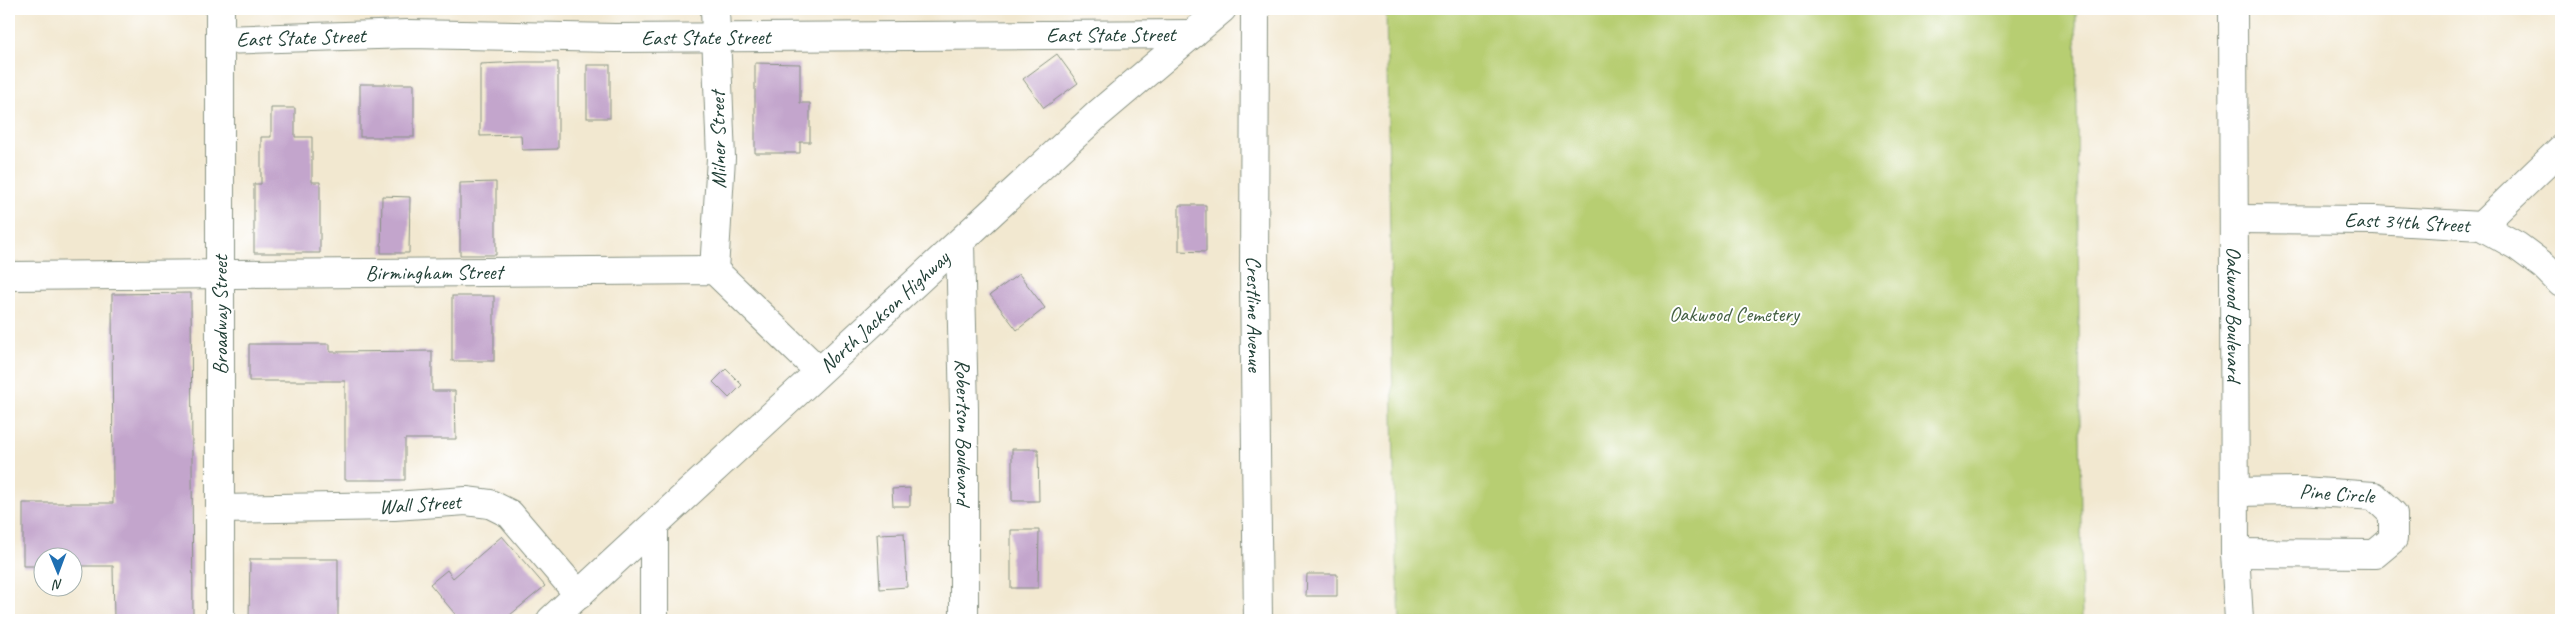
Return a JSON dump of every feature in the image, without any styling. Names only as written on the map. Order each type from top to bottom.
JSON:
[{"type":"street","name":"Broadway Street","points":[[220,9],[220,620]]},
{"type":"street","name":"Milner Street","points":[[714,270],[721,158],[715,9]]},
{"type":"street","name":"North Jackson Highway","points":[[551,620],[654,527],[819,371],[1091,121],[1222,9]]},
{"type":"street","name":"Crestline Avenue","points":[[1255,9],[1254,277],[1258,620]]},
{"type":"street","name":"Oakwood Boulevard","points":[[2233,9],[2235,492],[2239,620]]},
{"type":"street","name":"East State Street","points":[[220,40],[409,34],[716,37],[775,35],[1193,34]]},
{"type":"street","points":[[2481,226],[2561,149]]},
{"type":"street","name":"East 34th Street","points":[[2235,220],[2374,220],[2481,226],[2517,246],[2544,266],[2561,284]]},
{"type":"street","name":"Robertson Boulevard","points":[[960,243],[964,419],[964,620]]},
{"type":"street","name":"Birmingham Street","points":[[9,276],[714,270]]},
{"type":"street","points":[[714,270],[819,371]]},
{"type":"street","name":"Pine Circle","points":[[2235,492],[2302,491],[2374,496],[2393,514],[2393,539],[2375,554],[2236,554]]},
{"type":"street","name":"Wall Street","points":[[220,508],[394,506],[466,501],[490,504],[510,514],[579,595]]},
{"type":"street","points":[[654,527],[654,620]]},
{"type":"green space","name":"Oakwood Cemetery","points":[[1386,9],[2076,9],[2082,620],[1400,620],[1395,524]]},
{"type":"building","points":[[1057,54],[1078,83],[1044,108],[1023,79]]},
{"type":"building","points":[[558,62],[558,149],[522,150],[521,135],[480,136],[480,64]]},
{"type":"building","points":[[755,63],[800,64],[800,103],[810,103],[810,142],[800,142],[800,153],[755,153]]},
{"type":"building","points":[[587,65],[610,65],[610,118],[587,118]]},
{"type":"building","points":[[360,84],[414,84],[414,137],[360,137]]},
{"type":"building","points":[[271,108],[295,108],[295,137],[312,137],[312,182],[320,182],[320,253],[254,253],[254,184],[261,184],[261,137],[271,137]]},
{"type":"building","points":[[496,182],[496,255],[460,255],[460,183]]},
{"type":"building","points":[[382,196],[410,197],[409,253],[381,253]]},
{"type":"building","points":[[1179,205],[1206,205],[1206,252],[1179,251]]},
{"type":"building","points":[[1019,274],[1045,308],[1017,330],[990,295]]},
{"type":"building","points":[[191,293],[193,620],[114,620],[113,566],[82,566],[82,546],[32,546],[32,566],[23,566],[23,503],[113,503],[112,294]]},
{"type":"building","points":[[452,296],[494,296],[494,361],[452,361]]},
{"type":"building","points":[[249,344],[330,344],[330,352],[432,351],[432,391],[455,391],[456,439],[405,439],[405,480],[345,480],[345,381],[249,381]]},
{"type":"building","points":[[726,369],[742,385],[729,398],[713,382]]},
{"type":"building","points":[[1012,449],[1038,449],[1039,501],[1012,501]]},
{"type":"building","points":[[910,488],[910,506],[893,506],[892,489]]},
{"type":"building","points":[[1011,530],[1039,530],[1038,588],[1011,588]]},
{"type":"building","points":[[904,533],[907,587],[880,589],[877,534]]},
{"type":"building","points":[[502,536],[545,586],[504,620],[460,620],[430,584],[447,570],[453,578]]},
{"type":"building","points":[[250,559],[338,559],[338,620],[249,620]]},
{"type":"building","points":[[1307,574],[1337,574],[1337,596],[1306,596]]}]
